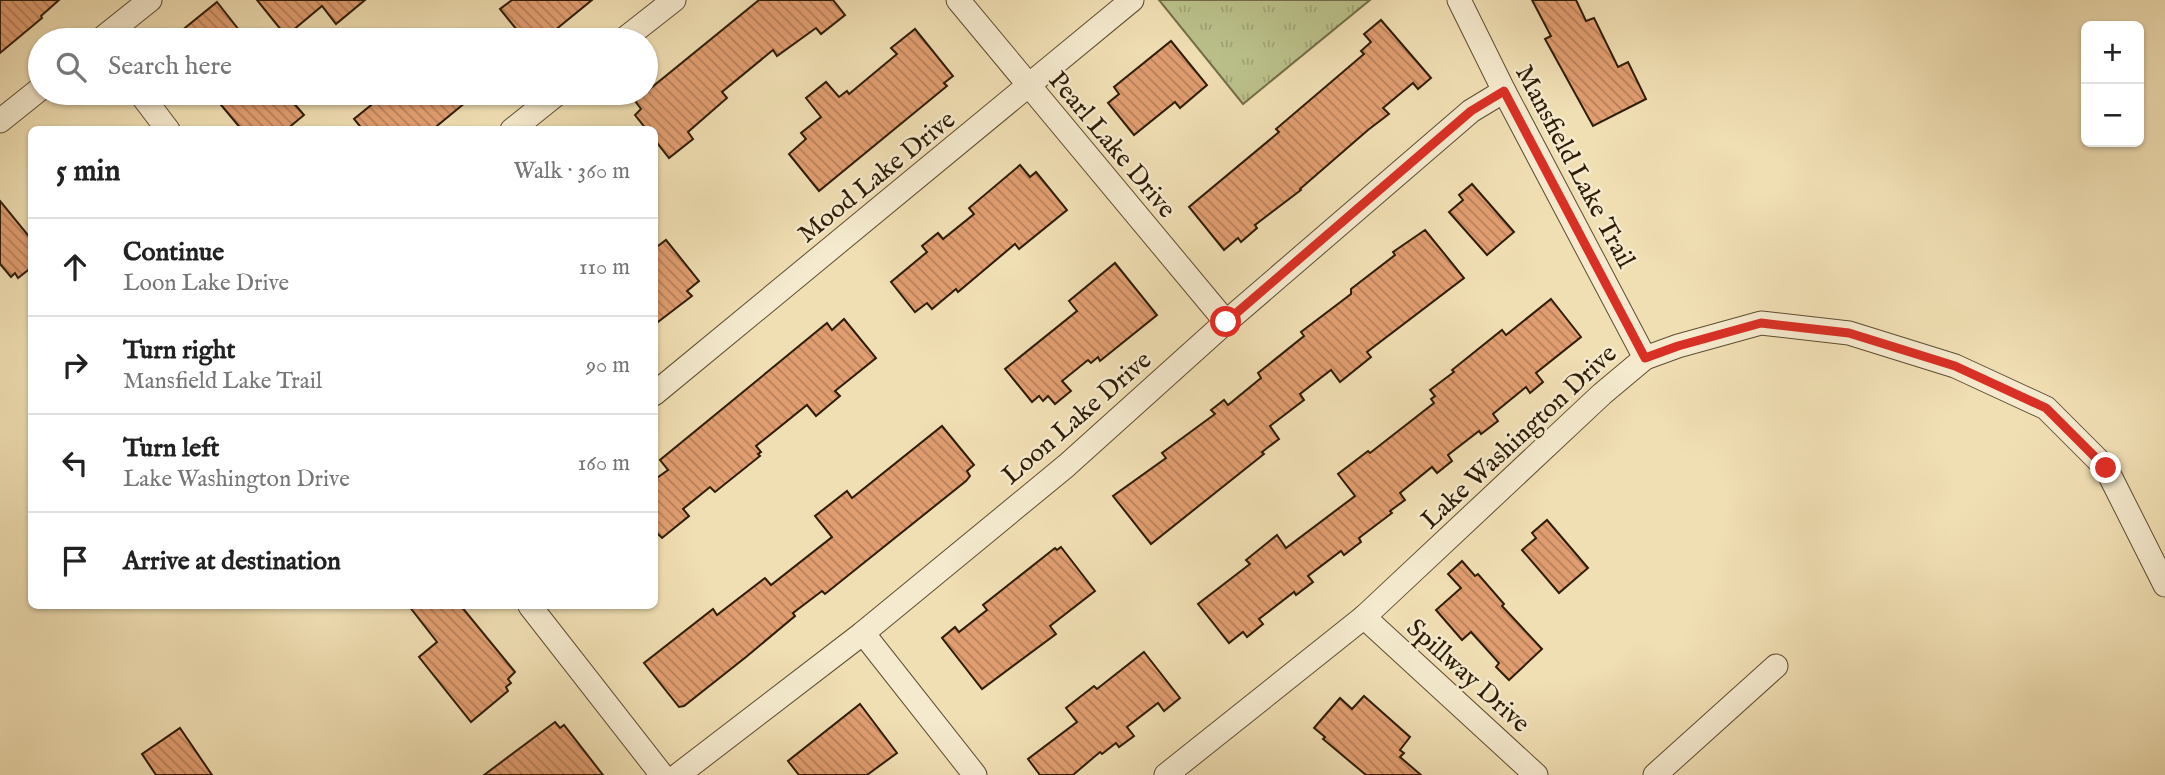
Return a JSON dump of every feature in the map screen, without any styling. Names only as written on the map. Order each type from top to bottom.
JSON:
[{"type":"street","points":[[115,28],[150,0]]},
{"type":"street","points":[[638,28],[674,0]]},
{"type":"street","name":"Pearl Lake Drive","points":[[958,0],[1226,322]]},
{"type":"street","name":"Mood Lake Drive","points":[[658,391],[1132,0]]},
{"type":"street","name":"Mansfield Lake Trail","points":[[1459,0],[1645,358]]},
{"type":"street","name":"Loon Lake Drive","points":[[678,775],[863,633],[1066,466],[1226,322],[1471,111],[1504,91]]},
{"type":"street","points":[[0,121],[28,99]]},
{"type":"street","points":[[149,105],[165,126]]},
{"type":"street","points":[[517,126],[543,105]]},
{"type":"street","name":"Lake Washington Drive","points":[[1166,775],[1364,617],[1602,394],[1645,358],[1761,323],[1849,333],[1955,366],[2046,408],[2106,468],[2165,585]]},
{"type":"street","points":[[532,609],[662,775]]},
{"type":"street","name":"Spillway Drive","points":[[1364,617],[1536,775]]},
{"type":"street","points":[[863,633],[975,775]]},
{"type":"street","points":[[1655,775],[1776,666]]},
{"type":"green space","points":[[1159,0],[1370,0],[1243,104]]},
{"type":"building","points":[[0,0],[59,0],[41,16],[42,18],[0,53]]},
{"type":"building","points":[[257,0],[365,0],[336,24],[322,6],[296,28],[280,28]]},
{"type":"building","points":[[512,0],[592,0],[558,28],[515,28],[500,9]]},
{"type":"building","points":[[759,0],[833,0],[845,15],[821,34],[816,28],[777,56],[773,50],[722,92],[727,98],[688,132],[693,139],[669,158],[658,144],[658,126],[644,126],[635,115],[641,109],[638,105],[658,105],[658,82]]},
{"type":"building","points":[[1532,0],[1576,0],[1586,21],[1594,18],[1618,67],[1628,62],[1646,99],[1593,126],[1545,39],[1551,36]]},
{"type":"building","points":[[217,2],[237,28],[185,28]]},
{"type":"building","points":[[1381,20],[1431,78],[1418,89],[1413,83],[1383,108],[1389,114],[1301,190],[1255,225],[1257,228],[1241,242],[1238,238],[1224,250],[1189,207],[1279,132],[1276,129],[1364,54],[1361,51],[1371,42],[1364,34]]},
{"type":"building","points":[[915,29],[953,76],[944,83],[947,86],[819,191],[789,154],[806,139],[801,133],[821,117],[806,98],[826,82],[839,97],[847,91],[849,94],[897,54],[891,48]]},
{"type":"building","points":[[1171,41],[1207,85],[1180,108],[1175,102],[1134,135],[1108,103],[1119,94],[1114,87]]},
{"type":"building","points":[[221,105],[295,105],[304,115],[291,126],[239,126]]},
{"type":"building","points":[[371,105],[462,105],[437,126],[360,126],[354,119]]},
{"type":"building","points":[[1020,165],[1030,177],[1036,172],[1067,210],[1019,249],[1015,244],[958,292],[956,289],[932,309],[927,303],[915,312],[891,282],[927,252],[922,246],[938,233],[943,239],[974,214],[969,208]]},
{"type":"building","points":[[1472,184],[1514,232],[1487,255],[1449,212],[1463,200],[1459,195]]},
{"type":"building","points":[[0,201],[28,235],[28,270],[18,278],[15,273],[11,277],[0,264]]},
{"type":"building","points":[[1425,230],[1464,278],[1367,352],[1371,357],[1340,382],[1331,370],[1300,394],[1304,400],[1270,426],[1279,439],[1151,544],[1113,496],[1166,458],[1162,453],[1215,414],[1211,410],[1224,400],[1228,405],[1261,378],[1258,373],[1304,336],[1301,332],[1351,294],[1351,289],[1395,255],[1393,252]]},
{"type":"building","points":[[666,240],[699,281],[687,291],[692,296],[658,322],[658,246]]},
{"type":"building","points":[[1115,263],[1157,315],[1100,361],[1098,357],[1091,363],[1088,360],[1062,381],[1071,391],[1055,404],[1048,396],[1043,401],[1039,396],[1032,402],[1005,369],[1077,311],[1069,301]]},
{"type":"building","points":[[1551,299],[1581,337],[1536,373],[1543,382],[1530,393],[1526,387],[1493,414],[1498,421],[1481,434],[1479,431],[1448,455],[1452,461],[1437,473],[1432,467],[1400,493],[1405,500],[1359,538],[1361,542],[1344,555],[1341,551],[1308,576],[1313,582],[1296,595],[1294,592],[1259,619],[1263,624],[1247,637],[1243,632],[1229,643],[1198,604],[1250,564],[1246,560],[1277,535],[1286,548],[1355,496],[1338,474],[1368,451],[1370,453],[1434,403],[1431,399],[1435,396],[1430,390],[1454,372],[1452,370],[1502,330],[1506,335]]},
{"type":"building","points":[[844,319],[876,358],[835,391],[840,396],[816,416],[807,405],[756,446],[761,452],[758,454],[760,456],[715,492],[710,487],[683,509],[689,516],[662,538],[658,534],[658,477],[668,470],[660,460],[827,323],[832,330]]},
{"type":"building","points":[[942,426],[974,465],[967,471],[970,476],[966,481],[825,594],[822,591],[793,613],[795,616],[746,657],[684,706],[679,707],[644,663],[713,609],[717,615],[765,578],[771,585],[832,537],[815,516],[847,491],[852,498]]},
{"type":"building","points":[[1547,520],[1588,568],[1559,593],[1522,550],[1536,538],[1532,533]]},
{"type":"building","points":[[1061,547],[1095,591],[1050,626],[1056,634],[982,689],[942,638],[955,627],[959,632],[987,610],[983,605],[1055,548],[1057,550]]},
{"type":"building","points":[[1462,561],[1475,576],[1478,574],[1504,604],[1502,606],[1542,649],[1509,680],[1496,667],[1499,663],[1471,632],[1462,640],[1436,610],[1461,588],[1448,574]]},
{"type":"building","points":[[411,609],[463,609],[515,672],[508,679],[511,683],[506,687],[508,691],[471,722],[419,657],[437,642]]},
{"type":"building","points":[[1144,652],[1180,698],[1164,711],[1158,703],[1127,727],[1134,736],[1119,747],[1116,743],[1102,754],[1100,752],[1073,775],[1040,775],[1028,759],[1077,722],[1066,708],[1094,686],[1097,689]]},
{"type":"building","points":[[1364,696],[1410,737],[1400,750],[1404,753],[1400,757],[1421,775],[1366,775],[1323,739],[1325,737],[1314,728],[1340,698],[1352,709]]},
{"type":"building","points":[[860,704],[897,753],[867,775],[799,775],[788,761]]},
{"type":"building","points":[[555,722],[560,728],[564,725],[603,775],[484,775]]},
{"type":"building","points":[[180,728],[212,775],[156,775],[142,754]]},
{"type":"route","points":[[1226,322],[1471,111],[1504,91],[1645,358],[1761,323],[1849,333],[1955,366],[2046,408],[2106,468]]}]
